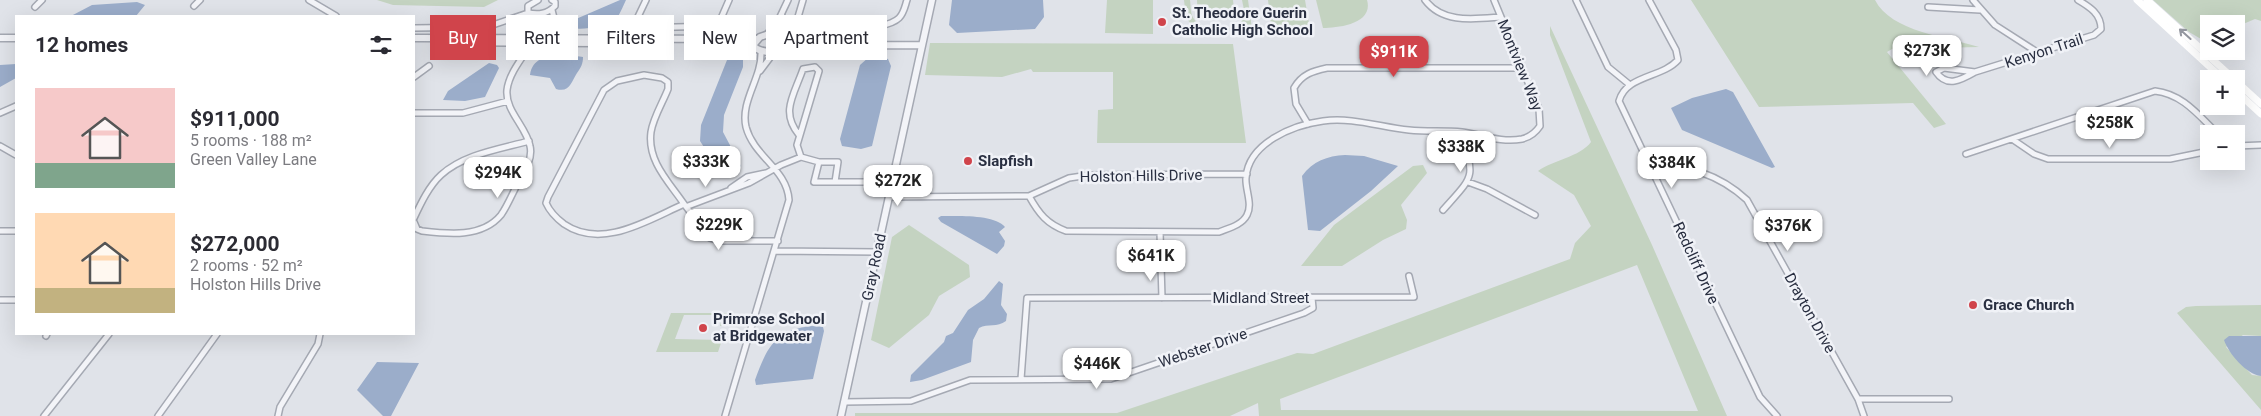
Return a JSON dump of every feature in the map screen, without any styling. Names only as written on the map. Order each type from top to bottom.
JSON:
[{"type":"main road","points":[[2137,0],[2213,70]]},
{"type":"main road","points":[[2148,0],[2224,70]]},
{"type":"main road","points":[[2245,89],[2261,104]]},
{"type":"main road","points":[[2245,99],[2261,114]]},
{"type":"street","points":[[35,7],[42,0]]},
{"type":"street","points":[[194,6],[200,0]]},
{"type":"street","points":[[309,0],[334,15]]},
{"type":"street","points":[[528,13],[528,6],[538,0]]},
{"type":"street","points":[[415,28],[487,27],[528,13],[536,14],[552,10],[556,4],[554,0]]},
{"type":"street","points":[[646,0],[635,23],[638,28],[715,26],[719,23],[729,0]]},
{"type":"street","points":[[782,13],[788,0]]},
{"type":"street","points":[[803,0],[798,13],[799,18],[804,23],[815,27],[846,28],[876,28],[890,24],[901,17],[907,0]]},
{"type":"street","name":"Gray Road","points":[[841,416],[932,0]]},
{"type":"street","points":[[1425,0],[1429,7],[1436,12],[1451,16],[1501,17]]},
{"type":"street","name":"Montview Way","points":[[1247,174],[1248,165],[1270,142],[1286,132],[1322,121],[1348,120],[1412,131],[1459,132],[1520,139],[1538,130],[1542,122],[1539,109],[1494,0]]},
{"type":"street","points":[[1576,0],[1608,67],[1630,85],[1671,68],[1678,60],[1676,50],[1648,0]]},
{"type":"street","points":[[1973,0],[1980,10],[1999,28],[2040,54]]},
{"type":"street","name":"Kenyon Trail","points":[[1975,72],[1944,68],[1936,72],[1942,79],[1955,82],[1961,81],[1975,72],[2040,54],[2091,36],[2101,29],[2098,16],[2078,0]]},
{"type":"street","points":[[1928,7],[1980,10]]},
{"type":"street","points":[[552,10],[553,15]]},
{"type":"street","points":[[756,39],[766,34]]},
{"type":"street","points":[[0,38],[15,38]]},
{"type":"street","points":[[415,38],[506,40]]},
{"type":"street","points":[[578,39],[684,39]]},
{"type":"street","points":[[415,42],[506,41]]},
{"type":"street","points":[[578,42],[684,43]]},
{"type":"street","points":[[887,42],[923,43]]},
{"type":"street","points":[[887,44],[923,43]]},
{"type":"street","points":[[756,48],[761,52],[766,52]]},
{"type":"street","points":[[725,416],[789,204],[786,183],[755,147],[745,122],[748,102],[758,74],[761,52]]},
{"type":"street","points":[[415,223],[417,229],[422,231],[470,232],[481,229],[496,221],[527,165],[531,154],[529,141],[508,101],[509,81],[521,60]]},
{"type":"street","points":[[758,74],[768,60]]},
{"type":"street","points":[[415,76],[429,66]]},
{"type":"street","points":[[799,135],[789,122],[789,109],[801,72],[805,68],[815,67],[819,71],[797,145],[801,157]]},
{"type":"street","points":[[1308,124],[1296,108],[1294,89],[1297,81],[1304,74],[1314,70],[1326,68],[1522,68]]},
{"type":"street","points":[[778,241],[712,240],[687,205],[658,168],[652,151],[651,131],[668,89],[668,82],[655,76],[627,77],[611,82],[604,90],[546,203],[550,211],[572,232],[588,236],[599,236],[618,232],[687,205],[731,188],[739,187],[764,176],[774,168],[801,157],[819,162],[838,162],[835,182]]},
{"type":"street","name":"Redcliff Drive","points":[[1630,85],[1620,92],[1619,102],[1760,397],[1777,416]]},
{"type":"street","points":[[1966,154],[2158,91],[2180,98],[2208,125]]},
{"type":"street","points":[[415,113],[463,113],[508,101]]},
{"type":"street","points":[[0,113],[15,106]]},
{"type":"street","points":[[1443,210],[1468,182],[1471,171],[1459,132]]},
{"type":"street","points":[[2012,139],[2037,155],[2048,159],[2166,159],[2200,153]]},
{"type":"street","points":[[415,218],[436,181],[450,168],[529,141]]},
{"type":"street","points":[[2245,146],[2261,145]]},
{"type":"street","points":[[0,146],[15,154]]},
{"type":"street","points":[[819,162],[814,182],[865,182]]},
{"type":"street","name":"Drayton Drive","points":[[1649,164],[1677,165],[1704,172],[1727,183],[1747,200],[1858,399],[1864,416]]},
{"type":"street","points":[[1030,196],[1042,219],[1053,227],[1066,231],[1219,232],[1241,223],[1247,216],[1250,208],[1247,174]]},
{"type":"street","name":"Holston Hills Drive","points":[[889,197],[1030,196],[1069,178],[1089,175],[1247,174]]},
{"type":"street","points":[[1468,182],[1487,189],[1535,215]]},
{"type":"street","points":[[0,231],[15,231]]},
{"type":"street","points":[[1160,232],[1162,298]]},
{"type":"street","points":[[775,252],[877,252]]},
{"type":"street","name":"Midland Street","points":[[1021,379],[1027,298],[1414,297],[1408,276]]},
{"type":"street","name":"Webster Drive","points":[[844,402],[911,401],[970,380],[1105,379],[1118,377],[1304,313],[1312,308],[1312,298]]},
{"type":"street","points":[[0,300],[15,300]]},
{"type":"street","points":[[44,416],[108,335]]},
{"type":"street","points":[[158,416],[216,335]]},
{"type":"street","points":[[278,416],[280,407],[318,344],[320,335]]},
{"type":"street","points":[[1858,399],[1949,399]]},
{"type":"green space","points":[[377,0],[498,0],[484,7],[393,5]]},
{"type":"green space","points":[[1107,0],[1153,0],[1153,34],[1105,33]]},
{"type":"green space","points":[[1184,0],[1190,0],[1192,15],[1198,23],[1211,28],[1226,29],[1239,24],[1243,19],[1242,0],[1248,0],[1252,29],[1246,29],[1245,25],[1222,33],[1213,33],[1197,28],[1186,17]]},
{"type":"green space","points":[[1197,0],[1233,0],[1235,19],[1198,19]]},
{"type":"green space","points":[[1268,0],[1305,0],[1311,35],[1272,35]]},
{"type":"green space","points":[[1316,0],[1367,0],[1368,8],[1360,19],[1353,23],[1323,28]]},
{"type":"green space","points":[[1691,0],[1875,0],[1883,11],[1907,26],[1921,32],[1979,47],[1892,49],[1887,52],[1946,124],[1934,128],[1913,103],[1759,107]]},
{"type":"green space","points":[[2153,0],[2261,0],[2261,21],[2255,19],[2245,23],[2245,15],[2200,15],[2200,38],[2189,32]]},
{"type":"green space","points":[[1550,26],[1652,245],[1727,416],[1259,416],[1258,403],[1230,416],[855,416],[855,413],[1117,413],[1297,353],[1313,354],[1570,259],[1575,243],[1591,226],[1574,195],[1538,171],[1573,155],[1591,142],[1550,35]],"holes":[[[1637,265],[1698,411],[1281,410],[1280,399]]]},
{"type":"green space","points":[[930,43],[1233,44],[1246,143],[1097,143],[1098,110],[1113,109],[1113,72],[1033,72],[1031,69],[1002,77],[925,75]]},
{"type":"green space","points":[[1423,165],[1427,173],[1401,205],[1407,220],[1406,229],[1383,240],[1342,266],[1301,266],[1334,225],[1413,166]]},
{"type":"green space","points":[[909,225],[969,265],[970,277],[939,296],[929,315],[889,348],[871,340],[892,237]]},
{"type":"green space","points":[[2261,305],[2261,336],[2243,335],[2226,347],[2252,375],[2261,376],[2261,410],[2177,313],[2186,307],[2196,306]]},
{"type":"green space","points":[[671,313],[731,313],[726,326],[720,326],[723,315],[684,315],[675,339],[722,340],[718,352],[656,352]]},
{"type":"water","points":[[620,0],[626,0],[619,15],[588,15],[588,28],[578,29],[578,18]]},
{"type":"water","points":[[952,0],[1043,0],[1044,17],[1035,29],[957,33],[949,25]]},
{"type":"water","points":[[137,2],[145,5],[137,15],[73,15],[92,5]]},
{"type":"water","points":[[578,56],[583,57],[581,67],[570,86],[561,90],[556,89],[550,78],[530,75],[536,62],[539,60],[578,60]]},
{"type":"water","points":[[887,59],[891,66],[872,146],[861,149],[842,146],[840,139],[860,65],[866,60]]},
{"type":"water","points":[[727,60],[743,60],[743,67],[724,115],[723,132],[741,166],[732,172],[718,169],[700,141],[701,125]]},
{"type":"water","points":[[489,63],[497,65],[499,68],[485,97],[465,101],[443,100],[448,91]]},
{"type":"water","points":[[15,64],[15,79],[0,87],[0,65]]},
{"type":"water","points":[[1726,89],[1733,92],[1775,167],[1772,168],[1682,130],[1671,108],[1692,98]]},
{"type":"water","points":[[1345,155],[1364,156],[1398,166],[1371,191],[1320,231],[1308,230],[1302,176],[1321,160]]},
{"type":"water","points":[[941,216],[985,218],[1000,223],[1005,227],[999,232],[1005,241],[1004,246],[997,254],[941,222],[938,218]]},
{"type":"water","points":[[999,281],[1003,284],[1001,305],[1007,314],[1006,321],[979,328],[973,340],[971,362],[922,380],[910,382],[911,375],[944,342],[946,336],[953,333],[968,310],[984,299]]},
{"type":"water","points":[[812,326],[823,327],[824,331],[813,379],[756,385],[755,380],[759,369],[774,342],[780,336],[789,332]]},
{"type":"water","points":[[2229,336],[2261,336],[2261,376],[2250,372],[2234,357],[2224,340]]},
{"type":"water","points":[[377,362],[419,363],[391,416],[383,416],[357,390]]},
{"type":"place","name":"St. Theodore Guerin Catholic High School","points":[[1162,22]]},
{"type":"place","name":"Slapfish","points":[[968,161]]},
{"type":"place","name":"Grace Church","points":[[1973,305]]},
{"type":"place","name":"Primrose School at Bridgewater","points":[[703,328]]}]
